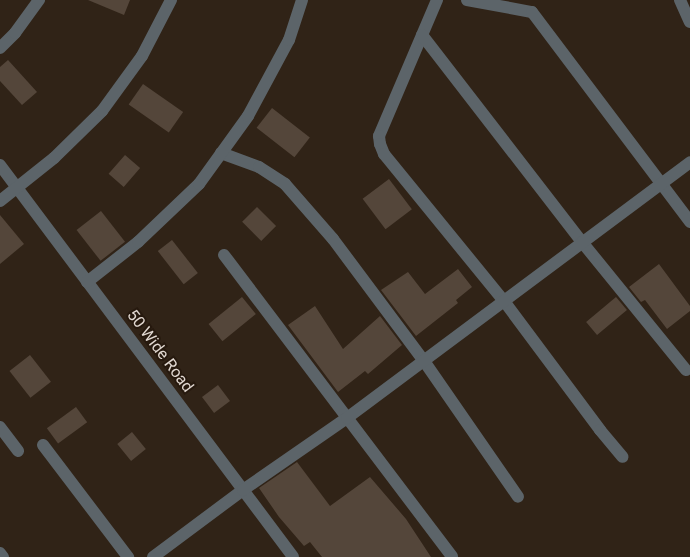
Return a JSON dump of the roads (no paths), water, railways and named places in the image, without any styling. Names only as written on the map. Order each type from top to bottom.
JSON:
[{"type":"street","points":[[0,48],[15,33],[40,0]]},
{"type":"street","points":[[0,201],[54,158],[102,110],[142,56],[171,0]]},
{"type":"street","points":[[87,282],[138,242],[199,184],[248,116],[289,40],[302,0]]},
{"type":"street","points":[[437,0],[379,136],[384,154],[504,301],[600,430],[623,457]]},
{"type":"street","points":[[467,0],[532,12],[690,222]]},
{"type":"street","points":[[680,0],[690,22]]},
{"type":"street","points":[[422,35],[582,242],[686,370]]},
{"type":"street","points":[[221,153],[259,166],[285,184],[333,239],[424,361],[518,498]]},
{"type":"street","points":[[153,557],[243,490],[347,418],[690,162]]},
{"type":"street","name":"50 Wide Road","points":[[0,165],[293,557]]},
{"type":"street","points":[[224,255],[452,557]]},
{"type":"street","points":[[0,427],[18,451]]},
{"type":"street","points":[[43,445],[128,557]]},
{"type":"street","points":[[0,553],[3,557]]}]
